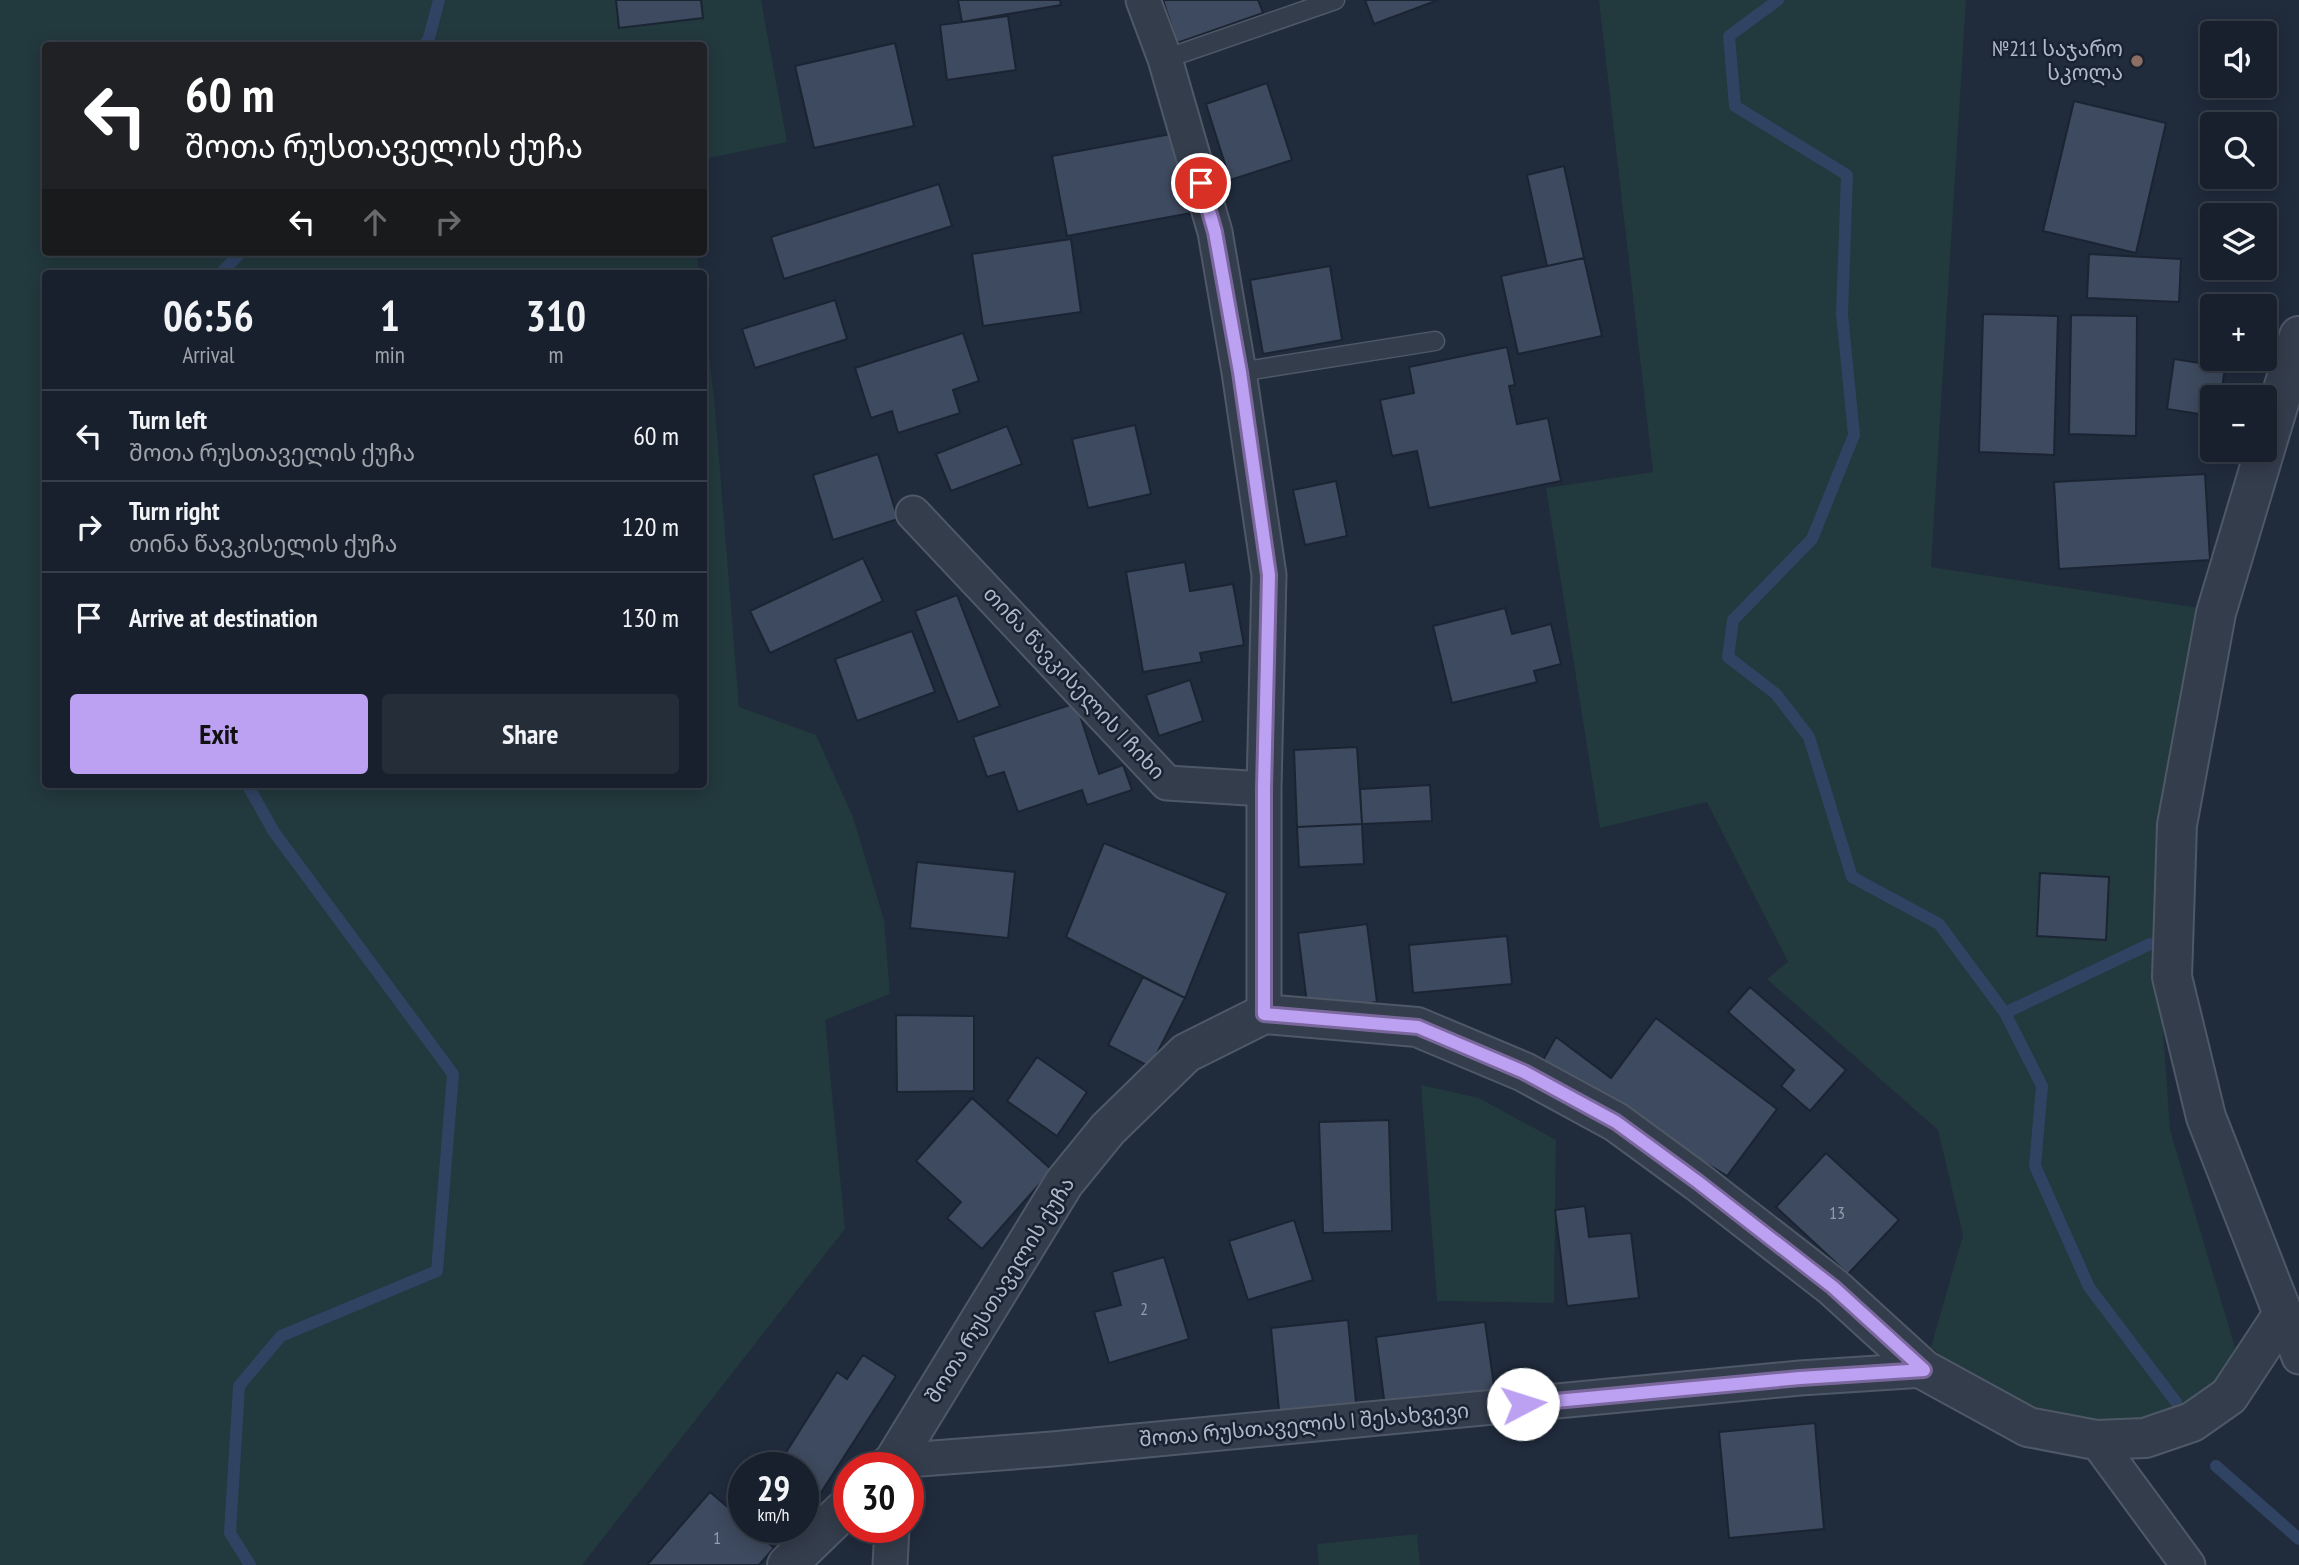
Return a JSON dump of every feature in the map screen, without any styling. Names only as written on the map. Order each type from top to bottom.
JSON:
[{"type":"street","points":[[1143,0],[1165,59],[1215,232],[1240,372],[1269,575],[1264,789],[1264,1014],[1418,1027],[1524,1072],[1616,1122],[1698,1182],[1833,1287],[1924,1370],[2028,1427],[2096,1440],[2145,1438],[2192,1422],[2229,1396],[2283,1314]]},
{"type":"street","points":[[2299,336],[2290,398],[2216,613],[2178,825],[2172,977],[2206,1117],[2299,1357]]},
{"type":"street","name":"თინა წავკისელის I ჩიხი","points":[[913,513],[1167,783],[1264,789]]},
{"type":"street","name":"შოთა რუსთაველის ქუჩა","points":[[900,1452],[1064,1182],[1108,1129],[1186,1053],[1264,1014]]},
{"type":"street","name":"შოთა რუსთაველის I შესახვევი","points":[[924,1463],[1800,1378],[1924,1370]]},
{"type":"street","points":[[2096,1440],[2188,1565]]},
{"type":"street","points":[[787,1565],[833,1520]]},
{"type":"street","points":[[890,1565],[891,1543]]},
{"type":"lane","points":[[1165,59],[1335,0]]},
{"type":"lane","points":[[1240,372],[1435,341]]},
{"type":"green space","points":[[0,0],[761,0],[787,142],[707,158],[707,42],[42,42],[42,256],[697,256],[699,270],[42,270],[42,788],[707,788],[707,337],[739,707],[816,735],[853,817],[884,920],[890,994],[825,1020],[845,1229],[582,1565],[0,1565]]},
{"type":"green space","points":[[1599,0],[1966,0],[1931,567],[2200,608],[2159,972],[2170,1130],[2235,1347],[2213,1396],[2158,1431],[2088,1430],[1979,1387],[1931,1347],[1963,1235],[1938,1130],[1767,979],[1788,962],[1707,802],[1600,828],[1546,488],[1653,472]]},
{"type":"green space","points":[[1421,1085],[1479,1098],[1556,1140],[1554,1303],[1437,1301]]},
{"type":"green space","points":[[1417,1534],[1420,1565],[1319,1565],[1317,1544]]},
{"type":"building","points":[[616,0],[701,0],[703,18],[619,28]]},
{"type":"building","points":[[958,0],[1060,0],[1061,5],[962,22]]},
{"type":"building","points":[[1163,0],[1258,0],[1263,13],[1177,43]]},
{"type":"building","points":[[1365,0],[1438,0],[1374,24]]},
{"type":"building","points":[[1008,16],[1016,70],[947,80],[940,25]]},
{"type":"building","points":[[895,43],[914,126],[814,148],[795,66]]},
{"type":"building","points":[[1267,83],[1292,160],[1230,180],[1206,104]]},
{"type":"building","points":[[2074,101],[2166,123],[2136,253],[2043,231]]},
{"type":"building","points":[[1176,133],[1191,213],[1067,236],[1052,156]]},
{"type":"building","points":[[1564,166],[1584,258],[1547,266],[1527,175]]},
{"type":"building","points":[[939,184],[952,226],[784,279],[771,237]]},
{"type":"building","points":[[1071,239],[1081,312],[983,326],[972,254]]},
{"type":"building","points":[[2089,254],[2181,259],[2179,302],[2087,298]]},
{"type":"building","points":[[1584,258],[1602,336],[1518,354],[1501,276]]},
{"type":"building","points":[[1330,266],[1342,340],[1263,354],[1250,280]]},
{"type":"building","points":[[835,300],[847,339],[755,368],[742,329]]},
{"type":"building","points":[[1983,314],[2058,316],[2054,455],[1979,452]]},
{"type":"building","points":[[2071,315],[2137,316],[2136,436],[2069,434]]},
{"type":"building","points":[[963,333],[979,381],[953,390],[960,413],[898,433],[892,411],[871,418],[855,368]]},
{"type":"building","points":[[1507,347],[1515,385],[1509,386],[1517,424],[1548,418],[1561,481],[1429,508],[1417,451],[1392,456],[1380,400],[1414,393],[1409,367]]},
{"type":"building","points":[[2174,359],[2200,363],[2200,371],[2224,371],[2223,385],[2200,385],[2200,414],[2167,409]]},
{"type":"building","points":[[1135,425],[1151,494],[1088,508],[1072,439]]},
{"type":"building","points":[[1007,426],[1022,464],[951,491],[936,454]]},
{"type":"building","points":[[878,454],[898,519],[833,540],[813,475]]},
{"type":"building","points":[[2205,474],[2210,560],[2059,569],[2054,482]]},
{"type":"building","points":[[1336,481],[1347,536],[1305,545],[1293,490]]},
{"type":"building","points":[[863,558],[883,601],[770,653],[750,611]]},
{"type":"building","points":[[1185,562],[1190,591],[1233,584],[1244,645],[1200,653],[1202,662],[1143,672],[1126,572]]},
{"type":"building","points":[[957,595],[1000,706],[958,722],[915,611]]},
{"type":"building","points":[[1505,608],[1512,634],[1551,624],[1561,664],[1534,671],[1537,682],[1452,703],[1433,626]]},
{"type":"building","points":[[912,631],[935,692],[857,721],[835,659]]},
{"type":"building","points":[[1190,680],[1203,721],[1159,736],[1146,695]]},
{"type":"building","points":[[1076,703],[1099,774],[1123,765],[1132,790],[1087,805],[1082,790],[1018,812],[1004,772],[987,777],[973,737]]},
{"type":"building","points":[[1357,747],[1362,824],[1297,827],[1294,750]]},
{"type":"building","points":[[1430,785],[1432,821],[1362,824],[1360,789]]},
{"type":"building","points":[[1362,824],[1364,864],[1299,867],[1297,827]]},
{"type":"building","points":[[1104,843],[1227,893],[1185,998],[1066,937]]},
{"type":"building","points":[[917,862],[1015,872],[1008,938],[910,928]]},
{"type":"building","points":[[2040,873],[2109,877],[2106,940],[2037,936]]},
{"type":"building","points":[[1367,924],[1377,1002],[1308,1011],[1298,933]]},
{"type":"building","points":[[1507,936],[1512,984],[1413,993],[1409,945]]},
{"type":"building","points":[[1143,977],[1185,998],[1150,1067],[1108,1045]]},
{"type":"building","points":[[1750,987],[1846,1070],[1810,1111],[1781,1086],[1794,1070],[1728,1012]]},
{"type":"building","points":[[896,1015],[974,1016],[974,1091],[897,1092]]},
{"type":"building","points":[[1656,1018],[1777,1109],[1727,1176],[1542,1062],[1556,1037],[1611,1078]]},
{"type":"building","points":[[1037,1057],[1087,1092],[1057,1136],[1007,1101]]},
{"type":"building","points":[[972,1098],[1052,1170],[982,1249],[947,1218],[961,1202],[916,1161]]},
{"type":"building","points":[[1389,1120],[1392,1231],[1323,1233],[1319,1122]]},
{"type":"building","points":[[1826,1153],[1899,1220],[1848,1274],[1776,1207]]},
{"type":"building","points":[[1585,1206],[1589,1237],[1631,1233],[1639,1298],[1567,1306],[1555,1210]]},
{"type":"building","points":[[1294,1220],[1313,1280],[1248,1300],[1229,1241]]},
{"type":"building","points":[[1164,1257],[1189,1339],[1109,1363],[1094,1312],[1121,1305],[1112,1272]]},
{"type":"building","points":[[1348,1320],[1357,1413],[1280,1420],[1271,1328]]},
{"type":"building","points":[[1485,1322],[1495,1393],[1385,1407],[1376,1337]]},
{"type":"building","points":[[863,1355],[896,1376],[847,1452],[833,1452],[833,1474],[819,1496],[819,1452],[786,1452],[837,1372],[847,1379]]},
{"type":"building","points":[[1815,1423],[1824,1529],[1729,1538],[1719,1432]]},
{"type":"building","points":[[710,1492],[728,1507],[728,1543],[768,1543],[774,1548],[759,1565],[647,1565]]},
{"type":"waterway","points":[[426,42],[439,0]]},
{"type":"waterway","points":[[1778,0],[1729,36],[1735,106],[1847,175],[1842,314],[1854,435],[1812,539],[1733,620],[1728,657],[1776,694],[1809,737],[1852,877],[1939,924],[2005,1013],[2042,1086],[2035,1166],[2089,1287],[2176,1402]]},
{"type":"waterway","points":[[224,270],[237,256]]},
{"type":"waterway","points":[[249,788],[274,832],[453,1074],[437,1271],[281,1336],[239,1386],[230,1533],[250,1565]]},
{"type":"waterway","points":[[2005,1013],[2150,944]]},
{"type":"waterway","points":[[2216,1466],[2299,1539]]},
{"type":"place","name":"№211 საჯარო სკოლა","points":[[2137,61]]},
{"type":"route","points":[[1201,183],[1215,232],[1240,372],[1269,575],[1264,789],[1264,1014],[1418,1027],[1524,1072],[1616,1122],[1698,1182],[1833,1287],[1924,1370],[1800,1378],[1523,1404]]}]
